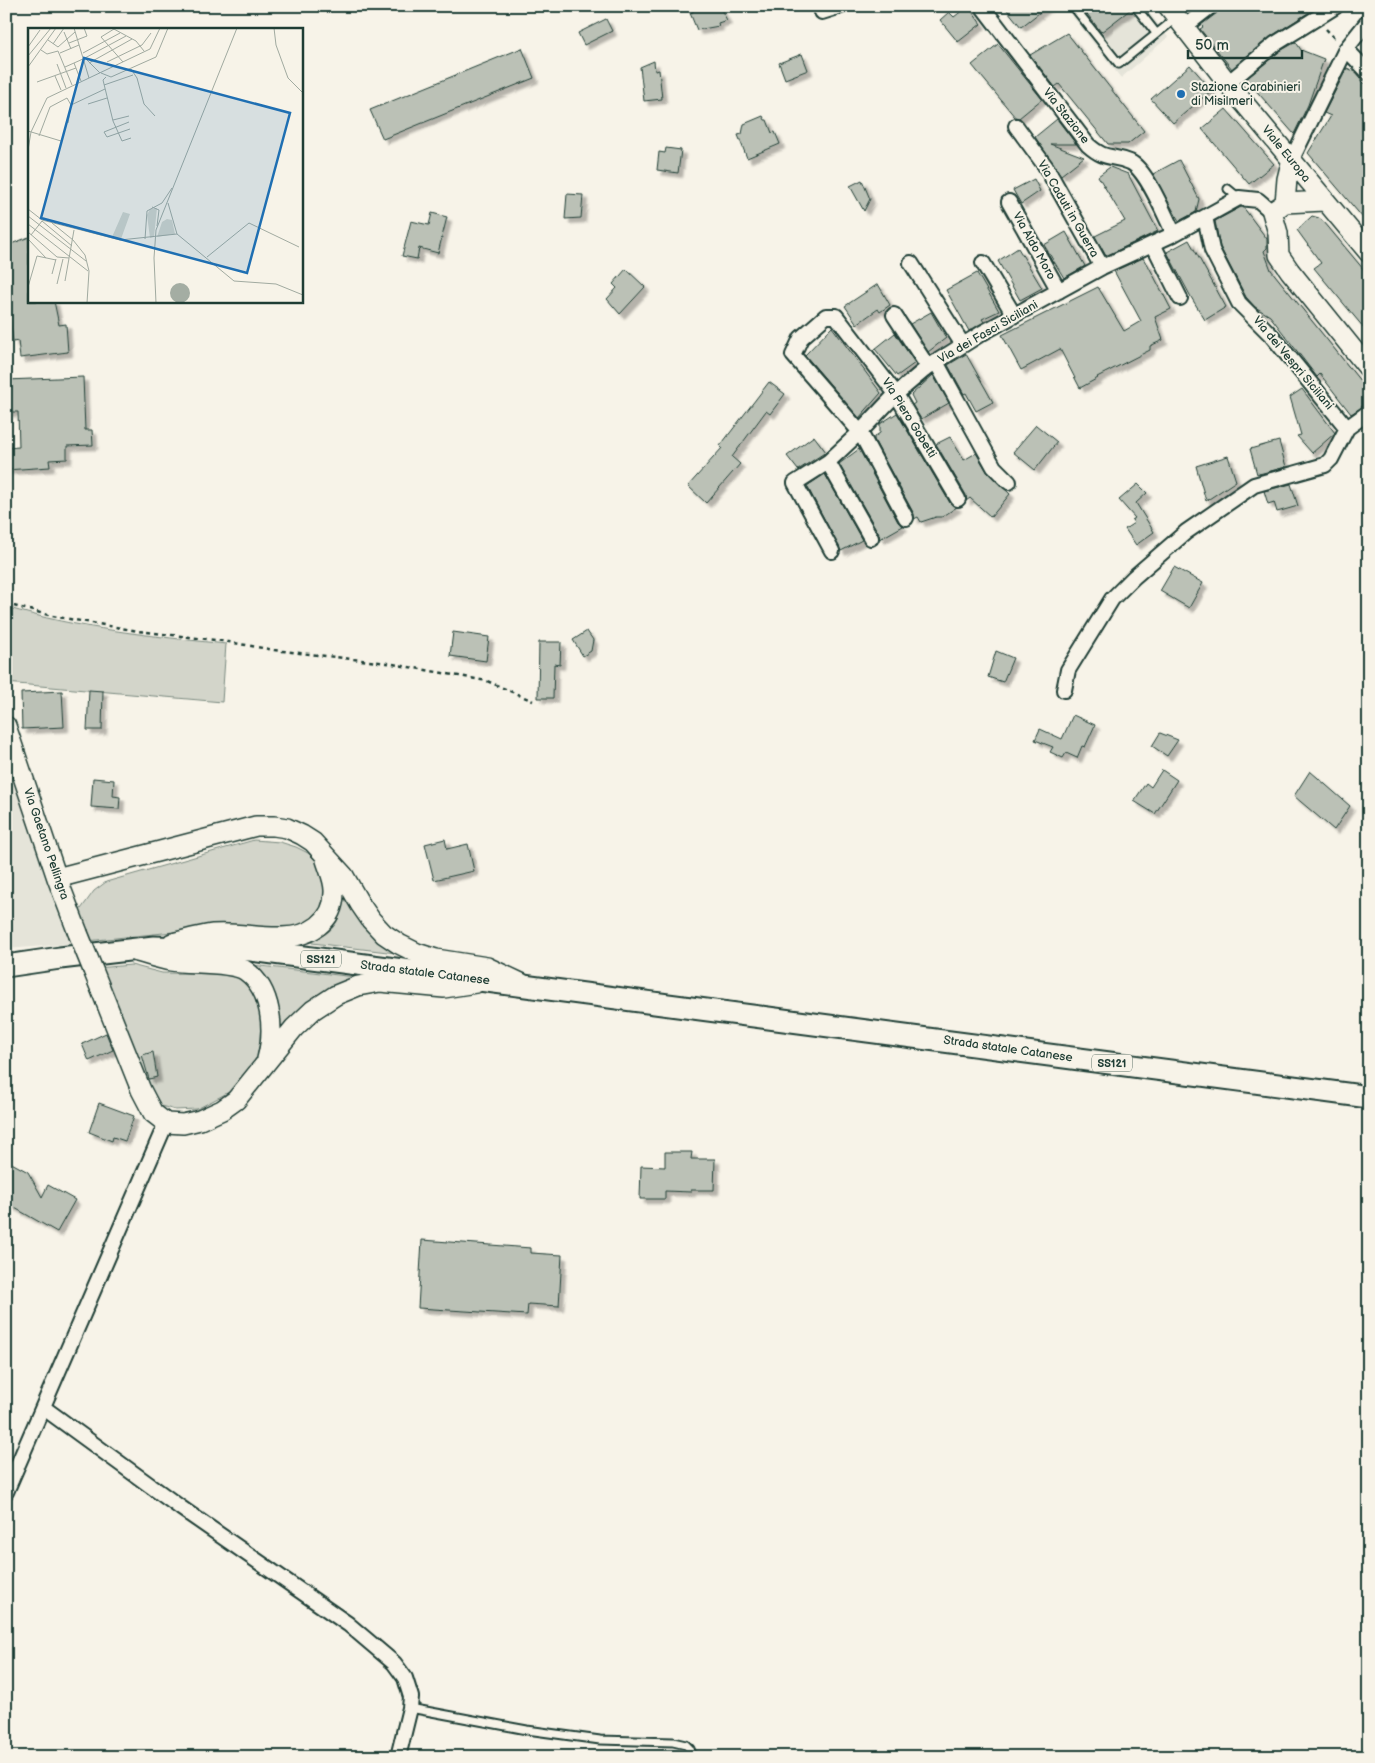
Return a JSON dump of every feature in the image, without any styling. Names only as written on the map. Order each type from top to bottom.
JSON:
[{"type":"main road","name":"Strada statale Catanese","points":[[6,966],[154,947],[250,950],[1369,1097]]},
{"type":"street","points":[[822,12],[841,6]]},
{"type":"street","name":"Via Stazione","points":[[982,6],[1088,145],[1105,157],[1129,162],[1137,167],[1145,177],[1174,234]]},
{"type":"street","points":[[1176,17],[1211,6]]},
{"type":"street","points":[[1228,83],[1275,44],[1336,6]]},
{"type":"street","name":"Viale Europa","points":[[1176,17],[1324,201],[1366,244]]},
{"type":"street","points":[[1369,20],[1346,49],[1292,159],[1278,208],[1279,254],[1290,271],[1369,369]]},
{"type":"street","points":[[1346,49],[1369,73]]},
{"type":"street","name":"Via Caduti in Guerra","points":[[1016,126],[1046,167],[1102,267]]},
{"type":"street","name":"Via dei Fasci Siciliani","points":[[832,551],[795,483],[828,462],[896,394],[932,364],[1014,315],[1102,267],[1174,234],[1205,217],[1234,193],[1278,208]]},
{"type":"street","points":[[1278,208],[1324,201]]},
{"type":"street","name":"Via Aldo Moro","points":[[1009,202],[1059,291]]},
{"type":"street","name":"Via dei Vespri Siciliani","points":[[1205,217],[1212,250],[1239,303],[1272,336],[1347,428]]},
{"type":"street","points":[[1153,244],[1180,298]]},
{"type":"street","points":[[911,263],[963,345]]},
{"type":"street","points":[[983,263],[1014,315]]},
{"type":"street","points":[[894,315],[932,364],[994,467],[1009,482]]},
{"type":"street","name":"Via Piero Gobetti","points":[[860,432],[793,355],[801,338],[826,316],[836,316],[896,394],[958,499]]},
{"type":"street","points":[[1064,690],[1068,670],[1112,600],[1134,577],[1186,532],[1254,485],[1325,465],[1331,459],[1347,428],[1369,412]]},
{"type":"street","points":[[860,432],[906,518]]},
{"type":"street","points":[[828,462],[871,538]]},
{"type":"street","name":"Via Gaetano Pellingra","points":[[6,726],[57,878],[78,933],[153,1113],[166,1123]]},
{"type":"street","points":[[57,878],[256,826],[286,828],[302,834],[323,852],[344,876],[360,904],[384,934],[416,953],[436,959],[487,967],[528,986]]},
{"type":"street","points":[[154,947],[214,934],[284,938],[316,928],[326,920],[332,909],[334,892],[323,852]]},
{"type":"street","points":[[128,949],[169,961],[232,966],[246,971],[259,986],[268,1005],[272,1025],[271,1043],[265,1065]]},
{"type":"street","points":[[6,1492],[166,1123],[183,1124],[200,1120],[222,1110],[236,1100],[294,1028],[313,1010],[336,995],[358,986],[380,982],[444,988],[488,981]]},
{"type":"street","points":[[44,1408],[181,1508],[348,1624],[394,1663],[405,1678],[411,1697],[398,1757]]},
{"type":"lane","points":[[1073,6],[1119,64],[1176,17]]},
{"type":"lane","points":[[1135,6],[1156,33]]},
{"type":"lane","points":[[410,1708],[527,1730],[600,1740],[673,1742],[690,1749],[693,1757]]},
{"type":"path","points":[[1322,26],[1346,49]]},
{"type":"path","points":[[6,604],[52,616],[138,631],[222,641],[274,650],[387,663],[487,681],[533,702]]},
{"type":"shaded area","points":[[1064,6],[1144,6],[1168,37],[1121,78]]},
{"type":"shaded area","points":[[6,607],[33,615],[88,626],[143,635],[226,644],[222,702],[6,683]]},
{"type":"shaded area","points":[[6,749],[49,882],[71,944],[6,949]]},
{"type":"shaded area","points":[[254,840],[280,842],[296,847],[308,853],[320,865],[329,906],[299,930],[221,927],[87,941],[76,916],[94,891],[106,882]]},
{"type":"shaded area","points":[[344,894],[396,953],[312,943],[311,940],[326,934],[336,923]]},
{"type":"shaded area","points":[[131,965],[162,973],[231,974],[240,977],[248,984],[263,1009],[262,1051],[239,1084],[231,1091],[197,1109],[175,1110],[161,1106],[152,1100],[97,968]]},
{"type":"shaded area","points":[[252,965],[346,976],[358,977],[281,1034]]},
{"type":"building","points":[[693,6],[719,6],[727,20],[718,23],[719,26],[697,30],[690,13],[693,12]]},
{"type":"building","points":[[968,6],[981,24],[958,42],[940,20],[949,12],[954,17]]},
{"type":"building","points":[[1004,6],[1048,6],[1021,27]]},
{"type":"building","points":[[1081,6],[1130,6],[1131,9],[1101,32]]},
{"type":"building","points":[[1220,6],[1319,6],[1270,37],[1232,69],[1200,29],[1203,27],[1201,25],[1217,13]]},
{"type":"building","points":[[606,19],[612,31],[584,45],[578,33]]},
{"type":"building","points":[[1067,33],[1144,131],[1128,144],[1108,144],[1059,84],[1055,87],[1030,55]]},
{"type":"building","points":[[1296,42],[1301,50],[1324,59],[1308,105],[1294,134],[1246,79],[1280,51]]},
{"type":"building","points":[[998,44],[1042,99],[1019,118],[1015,117],[972,65]]},
{"type":"building","points":[[522,48],[534,78],[383,139],[370,110]]},
{"type":"building","points":[[802,54],[808,70],[785,79],[779,63]]},
{"type":"building","points":[[654,61],[655,71],[659,70],[662,99],[644,101],[640,67]]},
{"type":"building","name":"Stazione Carabinieri di Misilmeri","points":[[1190,65],[1212,90],[1173,123],[1151,99]]},
{"type":"building","points":[[1347,68],[1356,72],[1369,89],[1369,225],[1308,153],[1331,116],[1324,113]]},
{"type":"building","points":[[1226,109],[1274,164],[1249,184],[1202,129]]},
{"type":"building","points":[[763,116],[767,120],[772,133],[775,132],[780,144],[747,158],[738,135],[742,134],[744,124]]},
{"type":"building","points":[[1057,119],[1076,144],[1050,144],[1084,157],[1061,175],[1035,137]]},
{"type":"building","points":[[666,148],[681,150],[678,173],[657,170],[659,152],[665,153]]},
{"type":"building","points":[[1179,160],[1199,199],[1196,212],[1179,221],[1153,174]]},
{"type":"building","points":[[1110,167],[1128,174],[1158,231],[1106,256],[1095,236],[1125,221],[1098,176]]},
{"type":"building","points":[[1034,179],[1040,191],[1021,204],[1013,190]]},
{"type":"building","points":[[862,180],[870,199],[864,211],[850,186]]},
{"type":"building","points":[[567,194],[583,195],[581,218],[565,219]]},
{"type":"building","points":[[1243,207],[1267,239],[1267,248],[1264,251],[1271,270],[1369,392],[1369,403],[1351,414],[1320,374],[1317,377],[1270,316],[1255,307],[1246,297],[1220,247],[1215,221]]},
{"type":"building","points":[[432,213],[447,217],[438,253],[419,248],[417,259],[402,256],[411,221],[429,225]]},
{"type":"building","points":[[1312,216],[1324,222],[1369,276],[1369,334],[1314,268],[1321,263],[1297,230]]},
{"type":"building","points":[[1066,232],[1085,266],[1064,278],[1044,245]]},
{"type":"building","points":[[28,237],[28,302],[54,302],[59,325],[66,324],[68,352],[20,358],[18,341],[13,342],[10,314],[6,315],[6,246]]},
{"type":"building","points":[[1189,240],[1226,307],[1205,320],[1167,252]]},
{"type":"building","points":[[1018,248],[1042,288],[1020,300],[998,261]]},
{"type":"building","points":[[1143,258],[1171,309],[1155,317],[1163,340],[1150,346],[1150,350],[1097,377],[1080,388],[1060,349],[1021,370],[1002,335],[1098,287],[1124,331],[1141,321],[1114,271]]},
{"type":"building","points":[[626,269],[645,287],[620,314],[607,299],[617,288],[613,284]]},
{"type":"building","points":[[977,273],[999,311],[982,319],[984,322],[969,331],[946,290]]},
{"type":"building","points":[[878,284],[890,305],[880,312],[878,309],[857,324],[845,306]]},
{"type":"building","points":[[931,312],[946,338],[928,352],[910,324]]},
{"type":"building","points":[[832,327],[881,393],[859,418],[805,355]]},
{"type":"building","points":[[895,333],[915,363],[897,376],[875,349]]},
{"type":"building","points":[[966,354],[993,402],[976,411],[948,365]]},
{"type":"building","points":[[933,375],[949,403],[921,419],[912,405],[915,403],[911,395]]},
{"type":"building","points":[[83,377],[85,430],[92,430],[93,445],[67,446],[67,459],[49,460],[50,467],[6,470],[6,448],[19,447],[18,412],[7,412],[6,380]]},
{"type":"building","points":[[769,382],[785,394],[770,414],[766,411],[732,457],[740,464],[706,503],[688,486],[722,448],[720,446]]},
{"type":"building","points":[[1302,389],[1335,433],[1312,453],[1297,436],[1301,435],[1290,397]]},
{"type":"building","points":[[897,413],[950,503],[957,507],[942,517],[921,522],[918,517],[914,519],[914,514],[874,440],[874,437],[880,433],[880,424]]},
{"type":"building","points":[[1036,425],[1057,442],[1035,470],[1013,452]]},
{"type":"building","points":[[814,436],[826,452],[798,470],[787,456]]},
{"type":"building","points":[[950,437],[964,460],[976,453],[988,473],[1010,494],[991,517],[970,498],[966,501],[966,495],[936,444]]},
{"type":"building","points":[[1279,441],[1286,467],[1257,474],[1250,449]]},
{"type":"building","points":[[859,449],[898,522],[903,526],[880,539],[879,534],[839,464]]},
{"type":"building","points":[[1228,456],[1236,481],[1206,501],[1196,466]]},
{"type":"building","points":[[825,474],[862,540],[841,551],[807,486]]},
{"type":"building","points":[[1138,484],[1147,493],[1136,503],[1154,532],[1136,545],[1125,529],[1134,523],[1132,520],[1135,518],[1119,500]]},
{"type":"building","points":[[1291,484],[1298,506],[1277,512],[1274,502],[1268,504],[1264,491]]},
{"type":"building","points":[[1174,567],[1203,583],[1189,608],[1160,591]]},
{"type":"building","points":[[587,631],[593,640],[591,651],[583,656],[573,640]]},
{"type":"building","points":[[453,632],[489,637],[486,661],[450,656]]},
{"type":"building","points":[[539,642],[561,642],[560,665],[554,664],[553,698],[538,698]]},
{"type":"building","points":[[996,651],[1013,658],[1003,682],[988,677]]},
{"type":"building","points":[[89,690],[103,691],[102,730],[87,730]]},
{"type":"building","points":[[62,691],[64,727],[22,729],[21,693]]},
{"type":"building","points":[[1073,715],[1095,725],[1085,747],[1082,746],[1077,758],[1066,753],[1063,758],[1050,752],[1053,747],[1035,740],[1040,729],[1062,739]]},
{"type":"building","points":[[1160,733],[1178,740],[1167,756],[1152,746]]},
{"type":"building","points":[[1162,770],[1177,780],[1155,814],[1134,801],[1146,783],[1151,787]]},
{"type":"building","points":[[1310,771],[1350,806],[1334,830],[1294,796]]},
{"type":"building","points":[[93,778],[114,780],[113,796],[120,797],[119,809],[91,807]]},
{"type":"building","points":[[445,839],[447,849],[468,844],[474,871],[434,880],[425,844]]},
{"type":"building","points":[[106,1033],[113,1050],[89,1061],[82,1044]]},
{"type":"building","points":[[153,1052],[157,1077],[149,1079],[142,1055]]},
{"type":"building","points":[[99,1103],[134,1116],[125,1141],[113,1137],[112,1141],[89,1132]]},
{"type":"building","points":[[665,1152],[692,1152],[691,1159],[715,1159],[714,1190],[691,1190],[691,1192],[665,1191],[665,1199],[640,1199],[641,1166],[665,1167]]},
{"type":"building","points":[[6,1160],[28,1172],[42,1197],[48,1185],[75,1200],[57,1232],[6,1203]]},
{"type":"building","points":[[422,1240],[531,1248],[531,1253],[562,1255],[559,1306],[528,1304],[527,1315],[418,1308]]},
{"type":"place","name":"Stazione Carabinieri di Misilmeri","points":[[1181,94]]}]
